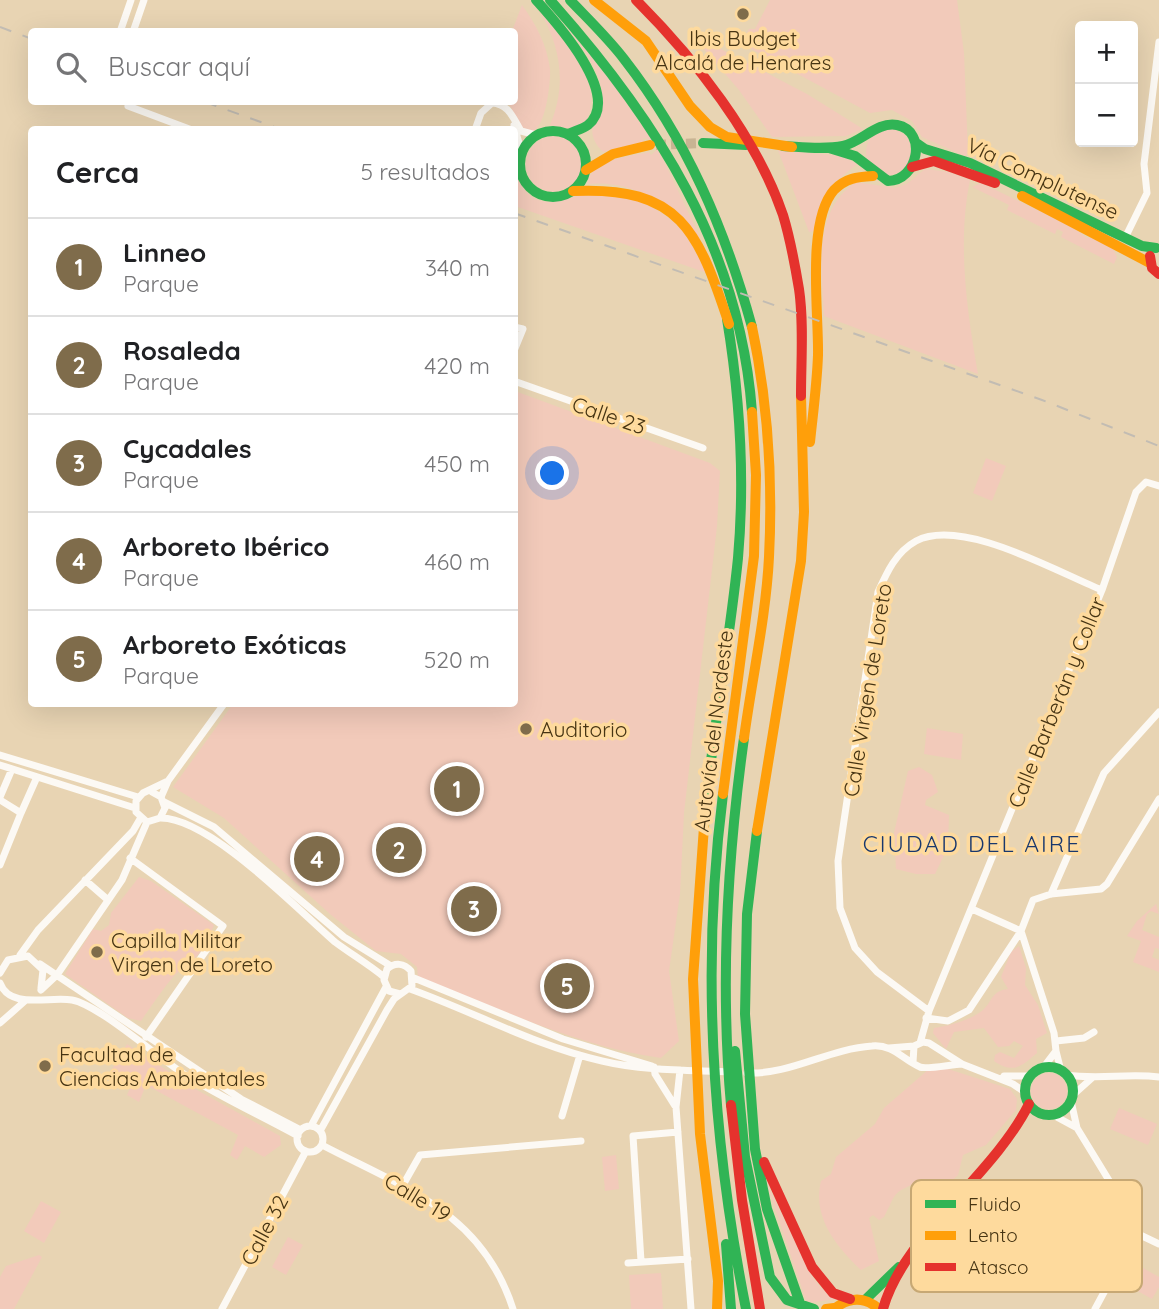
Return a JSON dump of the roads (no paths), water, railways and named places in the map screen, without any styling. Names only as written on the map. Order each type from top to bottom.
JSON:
[{"type":"main road","points":[[536,0],[558,25],[589,69],[597,88],[598,104],[594,118],[587,127],[568,134],[550,131],[536,135],[522,154],[522,174],[534,191],[554,197],[573,191],[606,188],[633,193],[665,208],[685,225],[707,257],[744,384],[738,557],[708,776],[693,979],[699,1120],[717,1307]]},
{"type":"main road","points":[[550,0],[596,48],[625,84],[680,171],[724,275],[737,314],[746,412],[754,557]]},
{"type":"main road","points":[[570,0],[607,39],[664,115],[719,219],[750,312],[765,382],[772,470],[769,561],[738,783],[729,868],[726,946],[728,1084],[743,1222],[760,1309]]},
{"type":"main road","points":[[594,0],[646,41],[690,106],[710,127],[727,137],[792,147]]},
{"type":"main road","points":[[636,0],[673,37],[737,124],[760,163],[783,216],[799,291],[802,345],[804,512],[801,561]]},
{"type":"main road","points":[[802,1309],[767,1209],[750,1104],[745,1014],[747,914],[762,789],[808,530],[810,443],[818,350],[817,248],[826,207],[844,180],[851,176],[873,176],[890,180],[899,178],[912,167],[917,150],[915,142],[903,128],[892,124],[874,128],[864,138],[829,148]]},
{"type":"main road","points":[[568,134],[583,150],[586,170]]},
{"type":"main road","points":[[863,163],[861,150],[864,138]]},
{"type":"main road","name":"Vía Complutense","points":[[915,142],[925,149],[970,163],[1125,238],[1157,248]]},
{"type":"main road","points":[[703,143],[829,148],[846,152],[863,163],[873,176]]},
{"type":"main road","points":[[573,191],[586,170],[613,154],[650,145]]},
{"type":"main road","points":[[583,150],[613,154]]},
{"type":"main road","name":"Vía Complutense","points":[[912,167],[934,161],[990,180],[1115,242],[1150,263],[1159,274]]},
{"type":"main road","points":[[1150,263],[1157,248]]},
{"type":"main road","name":"Autovía del Nordeste","points":[[715,1084],[712,946],[716,856],[754,557],[758,470],[744,384]]},
{"type":"main road","points":[[726,946],[745,1157],[772,1284],[790,1303],[814,1309]]},
{"type":"main road","points":[[975,1180],[1015,1133],[1029,1104],[1026,1093],[1031,1076],[1043,1068],[1064,1073],[1072,1084],[1072,1098],[1062,1112],[1048,1115],[1015,1133]]},
{"type":"main road","points":[[715,1084],[710,1107],[731,1309]]},
{"type":"main road","points":[[715,1084],[727,1203],[746,1309]]},
{"type":"main road","points":[[750,1104],[771,1181],[812,1267],[832,1293],[850,1299],[866,1300],[881,1309],[883,1298],[911,1257]]},
{"type":"main road","points":[[1029,1104],[1048,1115]]},
{"type":"main road","points":[[866,1300],[911,1255]]},
{"type":"main road","points":[[826,1309],[834,1309],[850,1299]]},
{"type":"street","points":[[121,28],[131,0]]},
{"type":"street","points":[[134,28],[144,0]]},
{"type":"street","points":[[122,23],[132,28]]},
{"type":"street","points":[[1125,238],[1147,193],[1144,164],[1159,42]]},
{"type":"street","points":[[476,126],[481,113],[490,105]]},
{"type":"street","points":[[498,105],[507,108],[521,131],[536,135]]},
{"type":"street","points":[[128,106],[173,126]]},
{"type":"street","points":[[513,117],[515,126]]},
{"type":"street","points":[[518,138],[522,154]]},
{"type":"street","points":[[518,328],[523,329],[518,341]]},
{"type":"street","name":"Calle 23","points":[[518,382],[703,448]]},
{"type":"street","name":"Calle Barberán y Collar","points":[[917,1044],[1101,590],[1136,492],[1146,482],[1159,486]]},
{"type":"street","name":"Calle Virgen de Loreto","points":[[926,1018],[855,948],[840,908],[838,861],[878,592],[888,569],[906,548],[918,540],[937,535],[972,537],[1101,590]]},
{"type":"street","points":[[160,818],[168,782],[222,707]]},
{"type":"street","points":[[1051,894],[1104,772],[1159,712]]},
{"type":"street","points":[[0,755],[138,797],[168,782]]},
{"type":"street","points":[[0,765],[135,808],[144,820]]},
{"type":"street","points":[[12,769],[0,799],[21,813]]},
{"type":"street","points":[[0,865],[37,777]]},
{"type":"street","points":[[152,792],[214,827],[344,937],[391,966],[405,965],[414,978],[563,1039],[654,1070],[670,1081],[681,1073]]},
{"type":"street","points":[[135,808],[138,797]]},
{"type":"street","points":[[1031,1076],[1014,1078],[962,1064],[929,1042],[926,1018],[948,1021],[969,1010],[1021,931],[1033,900],[1051,894],[1101,888],[1107,884],[1159,799]]},
{"type":"street","points":[[20,955],[38,930],[144,820],[177,819],[209,836],[337,943],[384,977],[386,987],[311,1126],[299,1133]]},
{"type":"street","points":[[0,1023],[57,975],[122,880],[144,820]]},
{"type":"street","points":[[130,858],[222,926],[146,1037]]},
{"type":"street","points":[[85,880],[108,900]]},
{"type":"street","points":[[972,909],[1021,931],[1064,1073],[1093,1078],[1119,1074],[1159,1077]]},
{"type":"street","points":[[0,973],[4,960],[20,955],[28,956],[241,1100],[299,1133]]},
{"type":"street","points":[[40,964],[44,977],[41,990]]},
{"type":"street","points":[[384,977],[391,966]]},
{"type":"street","points":[[299,1133],[299,1145],[306,1151],[317,1150],[322,1144],[320,1131],[387,1010],[400,994],[410,989],[414,978]]},
{"type":"street","points":[[386,987],[400,994]]},
{"type":"street","points":[[1,988],[13,998],[79,1002],[184,1075],[299,1133]]},
{"type":"street","points":[[410,989],[580,1055],[639,1068],[681,1073],[765,1074],[850,1048],[888,1048],[929,1042]]},
{"type":"street","points":[[1056,1041],[1084,1038],[1094,1032]]},
{"type":"street","points":[[913,1062],[917,1044]]},
{"type":"street","points":[[888,1048],[922,1068],[962,1064]]},
{"type":"street","points":[[932,1066],[937,1059],[937,1049]]},
{"type":"street","points":[[1043,1068],[1056,1051]]},
{"type":"street","points":[[562,1116],[580,1055]]},
{"type":"street","points":[[654,1070],[676,1107]]},
{"type":"street","points":[[681,1073],[676,1107],[691,1309]]},
{"type":"street","points":[[989,1073],[1026,1093]]},
{"type":"street","points":[[1093,1078],[1072,1098],[1077,1128],[1109,1180]]},
{"type":"street","points":[[1048,1115],[1077,1128]]},
{"type":"street","points":[[311,1126],[320,1131]]},
{"type":"street","points":[[641,1262],[633,1136],[678,1132]]},
{"type":"street","points":[[403,1185],[420,1155],[581,1141]]},
{"type":"street","name":"Calle 19","points":[[322,1144],[437,1204],[482,1247],[498,1272],[513,1309]]},
{"type":"street","name":"Calle 32","points":[[222,1309],[306,1151]]},
{"type":"street","points":[[1142,1236],[1159,1244]]},
{"type":"street","points":[[628,1263],[688,1259]]},
{"type":"street","points":[[1095,1309],[1104,1292]]},
{"type":"tunnel","points":[[656,145],[703,143]]},
{"type":"railway","points":[[0,27],[28,38]]},
{"type":"railway","points":[[213,105],[272,126]]},
{"type":"railway","points":[[518,214],[1042,400],[1159,446]]},
{"type":"place","name":"Ibis Budget Alcalá de Henares","points":[[743,14]]},
{"type":"place","name":"Auditorio","points":[[526,729]]},
{"type":"place","name":"Linneo","points":[[457,789]]},
{"type":"place","name":"Rosaleda","points":[[399,850]]},
{"type":"place","name":"Arboreto Ibérico","points":[[317,859]]},
{"type":"place","name":"Cycadales","points":[[474,909]]},
{"type":"place","name":"Capilla Militar Virgen de Loreto","points":[[97,952]]},
{"type":"place","name":"Arboreto Exóticas","points":[[567,986]]},
{"type":"place","name":"Facultad de Ciencias Ambientales","points":[[45,1066]]},
{"type":"district","name":"CIUDAD DEL AIRE","points":[[972,843]]}]
